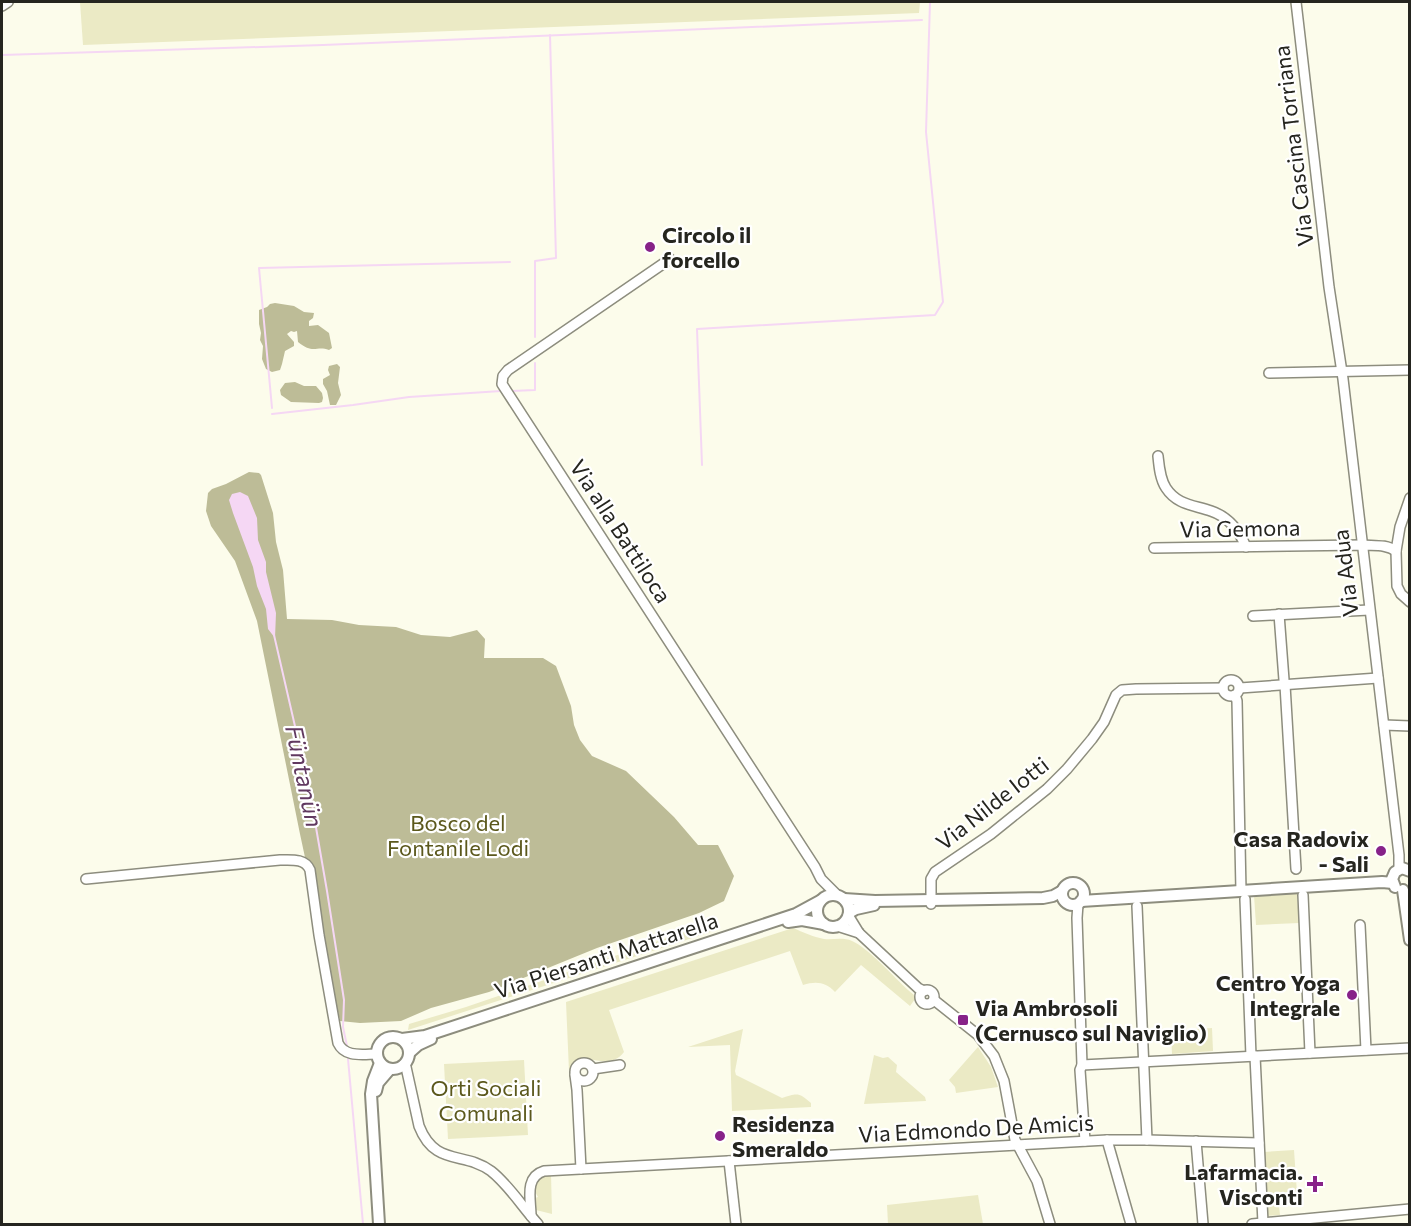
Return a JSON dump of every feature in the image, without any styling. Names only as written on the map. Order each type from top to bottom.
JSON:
[{"type":"street","points":[[2,6],[8,2]]},
{"type":"street","name":"Via Cascina Torriana","points":[[1296,2],[1329,287]]},
{"type":"street","name":"Via alla Battiloca","points":[[670,260],[508,370],[503,376],[502,384],[821,879],[840,897]]},
{"type":"street","name":"Via Adua","points":[[1329,287],[1342,372],[1400,873]]},
{"type":"street","points":[[1269,373],[1410,370]]},
{"type":"street","points":[[1158,456],[1162,481],[1172,495],[1182,502],[1212,511],[1226,519],[1237,529],[1246,548]]},
{"type":"street","points":[[1410,498],[1401,523],[1396,551],[1397,586],[1401,594],[1410,602]]},
{"type":"street","name":"Via Gemona","points":[[1154,548],[1362,545],[1386,546],[1396,551]]},
{"type":"street","points":[[1253,616],[1369,610]]},
{"type":"street","points":[[1279,614],[1296,869]]},
{"type":"street","points":[[1263,1223],[1242,892],[1237,692],[1284,683],[1378,678]]},
{"type":"street","name":"Via Nilde Iotti","points":[[931,902],[931,881],[935,872],[991,834],[1067,770],[1092,740],[1104,722],[1116,695],[1122,690],[1223,688],[1226,682],[1232,680],[1236,681],[1237,692]]},
{"type":"street","points":[[1384,725],[1410,726]]},
{"type":"street","points":[[86,879],[280,860],[303,861],[307,864],[310,870],[338,1043],[342,1051],[382,1062],[399,1068],[404,1065],[410,1053],[402,1039],[392,1037],[383,1040],[377,1049],[382,1062],[376,1095],[384,1224]]},
{"type":"street","points":[[820,900],[827,896],[872,901],[1047,902],[1089,895],[1242,892],[1400,873],[1398,889],[1406,889],[1410,940]]},
{"type":"street","points":[[821,879],[817,914],[824,924],[831,927],[844,922],[848,914],[848,906],[840,897]]},
{"type":"street","points":[[1303,895],[1310,1053]]},
{"type":"street","points":[[1074,899],[1077,918],[1082,1065],[1080,1070],[1086,1141]]},
{"type":"street","name":"Via Piersanti Mattarella","points":[[402,1039],[424,1035],[796,914],[820,900]]},
{"type":"street","points":[[848,914],[856,909],[873,906],[931,902]]},
{"type":"street","points":[[1137,906],[1147,1140]]},
{"type":"street","points":[[848,914],[859,933],[921,991],[932,992],[934,1003],[978,1035],[994,1056],[1004,1081],[1012,1130],[1017,1145],[1037,1181],[1050,1224]]},
{"type":"street","name":"Via Piersanti Mattarella","points":[[410,1053],[426,1040],[792,921],[801,920],[824,924]]},
{"type":"street","points":[[1360,925],[1366,1050]]},
{"type":"street","points":[[837,926],[859,933]]},
{"type":"street","points":[[1082,1065],[1410,1048]]},
{"type":"street","points":[[379,1224],[371,1095],[373,1081],[382,1062]]},
{"type":"street","points":[[581,1169],[580,1086],[579,1079],[575,1075],[576,1069],[582,1063],[587,1063],[593,1069]]},
{"type":"street","points":[[404,1065],[420,1128],[430,1145],[442,1153],[479,1164],[493,1172],[538,1224]]},
{"type":"street","points":[[593,1069],[620,1065]]},
{"type":"street","points":[[580,1086],[592,1078],[593,1069]]},
{"type":"street","points":[[1107,1140],[1131,1224]]},
{"type":"street","name":"Via Edmondo De Amicis","points":[[531,1216],[530,1186],[534,1176],[544,1171],[1107,1140],[1259,1143]]},
{"type":"street","points":[[1196,1141],[1203,1224]]},
{"type":"street","points":[[729,1161],[736,1224]]},
{"type":"street","points":[[1252,1224],[1410,1209]]},
{"type":"green space","points":[[80,2],[920,2],[919,13],[83,45]]},
{"type":"green space","points":[[275,303],[294,306],[304,312],[314,313],[309,326],[318,325],[329,333],[332,348],[329,350],[311,349],[303,346],[298,342],[297,331],[291,331],[287,334],[294,342],[294,346],[285,351],[280,370],[272,372],[266,369],[262,359],[259,310]]},
{"type":"green space","points":[[337,364],[340,367],[338,383],[341,395],[336,405],[330,405],[323,379],[330,375],[329,366]]},
{"type":"green space","points":[[295,382],[304,386],[316,386],[322,393],[322,402],[291,402],[281,395],[280,390],[285,383]]},
{"type":"green space","name":"Bosco del Fontanile Lodi","points":[[249,472],[261,475],[273,513],[276,542],[283,570],[287,619],[332,620],[359,625],[396,627],[421,635],[450,637],[477,630],[485,639],[484,658],[543,658],[556,666],[571,706],[574,725],[580,740],[592,756],[626,771],[674,817],[698,845],[718,845],[734,876],[724,901],[699,913],[597,948],[489,992],[431,1008],[401,1021],[360,1023],[340,1021],[257,621],[235,561],[211,526],[206,511],[208,493],[212,489]]},
{"type":"green space","points":[[1297,892],[1299,923],[1256,925],[1254,895]]},
{"type":"green space","points":[[711,923],[714,931],[408,1030],[409,1024],[466,1007]]},
{"type":"green space","points":[[793,928],[820,938],[845,939],[858,944],[914,995],[915,999],[910,1006],[861,965],[835,992],[820,983],[803,985],[790,951],[609,1010],[624,1052],[610,1061],[580,1060],[574,1063],[569,1071],[566,1002]]},
{"type":"green space","points":[[1212,1028],[1213,1051],[1172,1054],[1171,1031]]},
{"type":"green space","points":[[743,1029],[736,1075],[782,1098],[795,1094],[801,1095],[811,1103],[811,1107],[732,1111],[730,1045],[688,1047]]},
{"type":"green space","points":[[978,1047],[991,1067],[998,1087],[956,1093],[955,1087],[949,1080]]},
{"type":"green space","points":[[874,1055],[888,1057],[897,1065],[896,1072],[925,1097],[926,1101],[864,1104]]},
{"type":"green space","name":"Orti Sociali Comunali","points":[[524,1060],[528,1135],[448,1139],[444,1064]]},
{"type":"green space","points":[[1294,1150],[1297,1193],[1278,1196],[1280,1215],[1266,1216],[1263,1152]]},
{"type":"green space","points":[[551,1174],[552,1214],[536,1210],[535,1198],[538,1197],[535,1188],[536,1181],[542,1176]]},
{"type":"green space","points":[[978,1195],[983,1224],[888,1224],[887,1205]]},
{"type":"shaded area","points":[[240,492],[248,496],[257,518],[258,540],[266,562],[266,572],[276,613],[275,638],[268,629],[266,609],[229,500],[232,494]]},
{"type":"waterway","points":[[702,465],[697,329],[935,315],[943,302],[926,132],[930,2]]},
{"type":"waterway","points":[[2,55],[323,45],[922,20]]},
{"type":"waterway","points":[[535,337],[535,261],[556,258],[550,35]]},
{"type":"waterway","points":[[272,408],[259,268],[510,262]]},
{"type":"waterway","points":[[512,391],[535,390],[535,363]]},
{"type":"waterway","points":[[272,414],[409,397],[501,391]]},
{"type":"waterway","name":"Füntanün","points":[[274,635],[309,787],[344,1000],[343,1027],[347,1046]]},
{"type":"waterway","points":[[348,1059],[363,1224]]},
{"type":"place","name":"Circolo il forcello","points":[[650,247]]},
{"type":"place","name":"Casa Radovix - Sali","points":[[1381,851]]},
{"type":"place","name":"Centro Yoga Integrale","points":[[1352,995]]},
{"type":"place","name":"Via Ambrosoli (Cernusco sul Naviglio)","points":[[963,1020]]},
{"type":"place","name":"Residenza Smeraldo","points":[[720,1136]]},
{"type":"place","name":"Lafarmacia. Visconti","points":[[1315,1184]]}]
